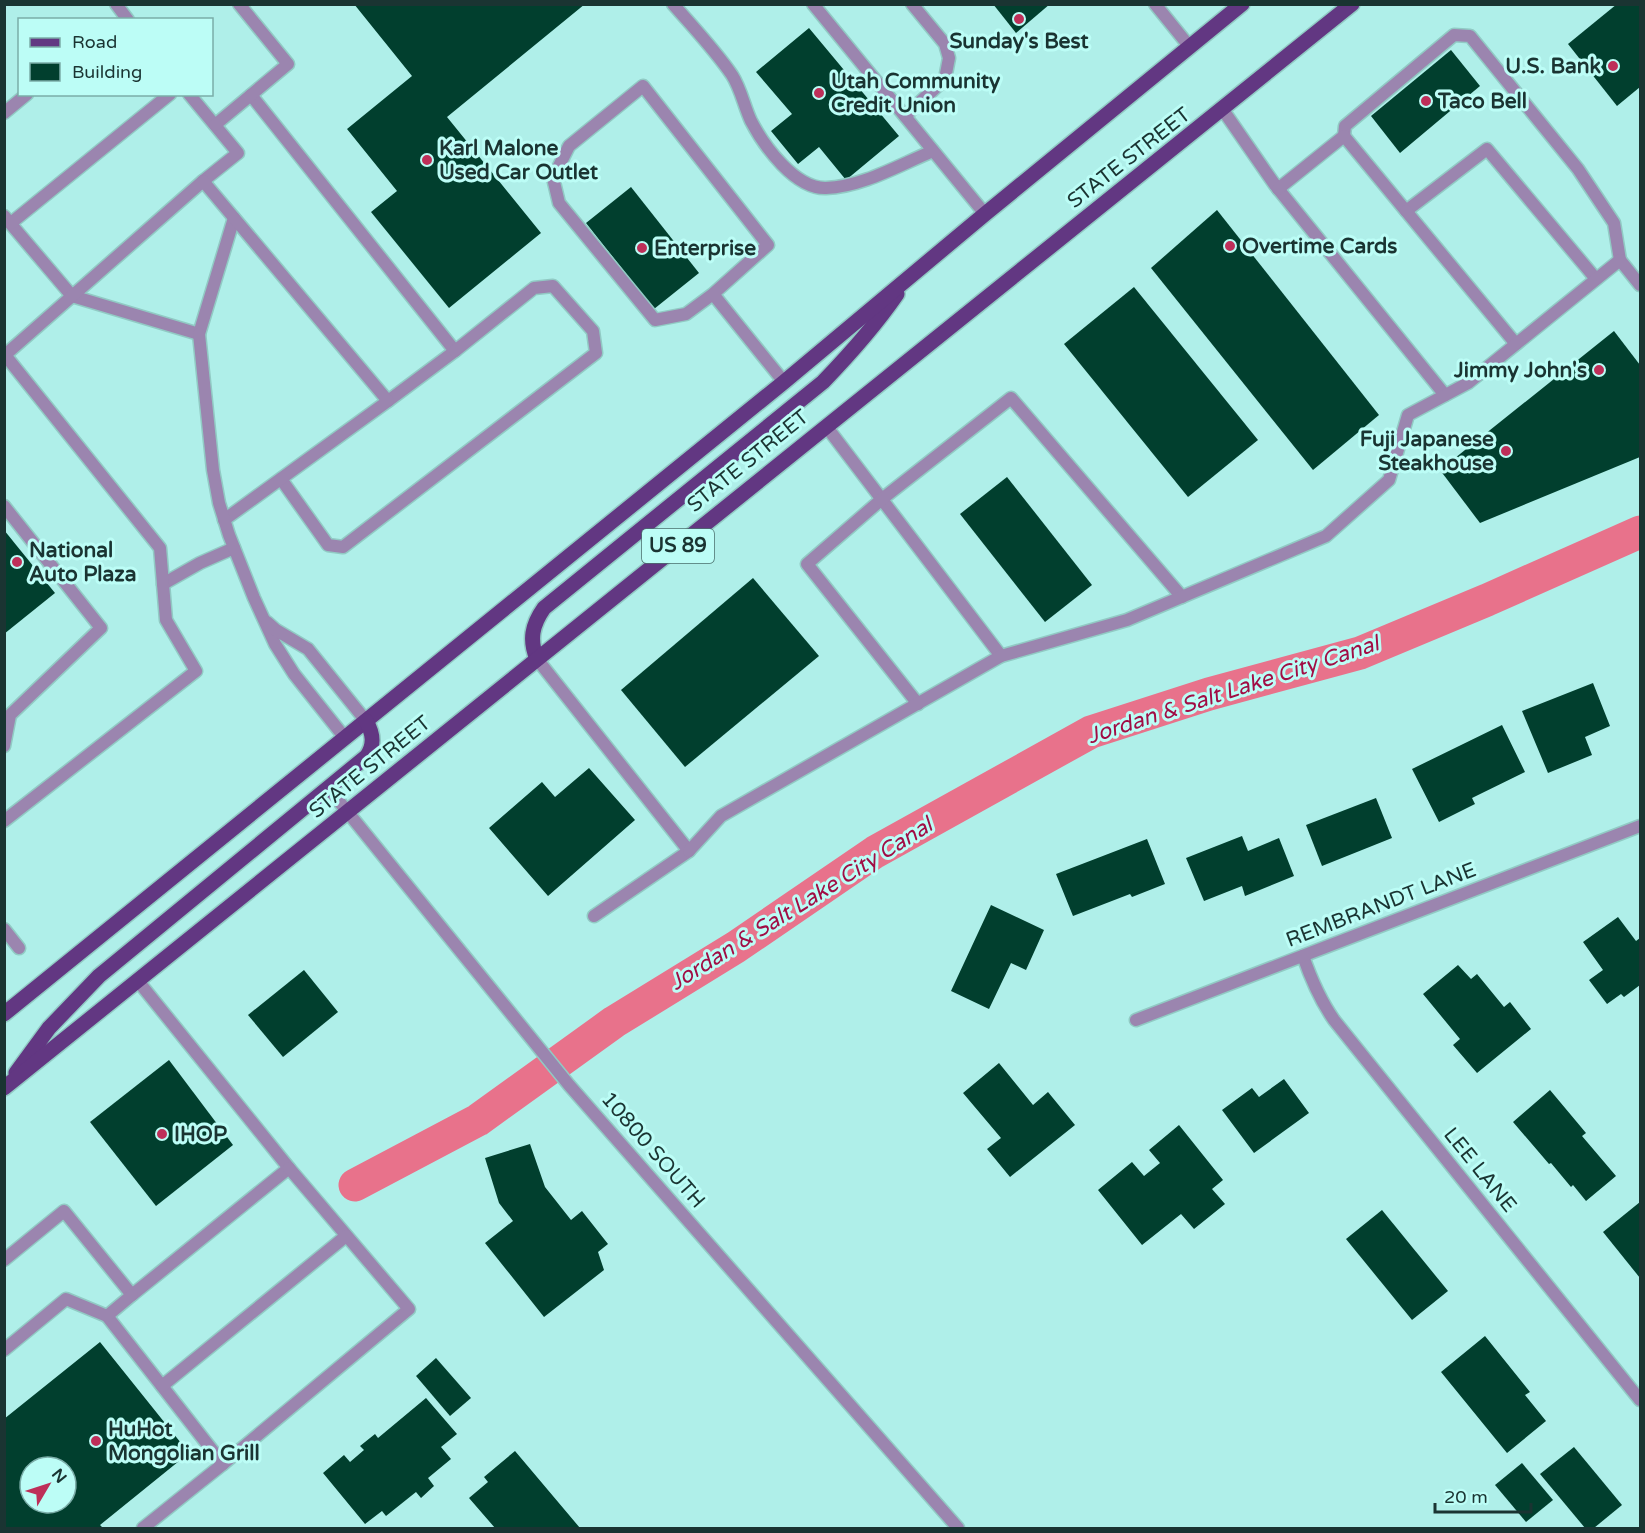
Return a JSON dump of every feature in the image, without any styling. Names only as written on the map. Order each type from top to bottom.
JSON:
[{"type":"main road","name":"STATE STREET","points":[[4,1014],[784,382],[1242,4]]},
{"type":"main road","name":"STATE STREET","points":[[6,1087],[1352,4]]},
{"type":"main road","points":[[537,659],[532,640],[533,629],[544,608],[823,382],[882,317],[907,279]]},
{"type":"main road","points":[[6,1087],[49,1028],[99,976],[367,756],[371,750],[372,735],[366,721]]},
{"type":"street","points":[[116,4],[126,18]]},
{"type":"street","points":[[215,125],[288,64],[239,4]]},
{"type":"street","points":[[674,4],[732,75],[753,124],[770,150],[797,179],[823,188],[842,186],[867,179],[933,151]]},
{"type":"street","points":[[813,4],[985,214]]},
{"type":"street","points":[[905,116],[945,79],[949,58],[945,44],[912,4]]},
{"type":"street","points":[[1155,4],[1189,46]]},
{"type":"street","points":[[1516,344],[1344,136],[1345,126],[1454,35],[1470,36],[1584,178],[1614,223],[1620,260],[1641,285]]},
{"type":"street","points":[[643,86],[768,245],[713,294],[686,314],[655,320],[559,203],[553,178],[569,146],[643,86]]},
{"type":"street","points":[[250,95],[455,351]]},
{"type":"street","points":[[4,113],[25,96]]},
{"type":"street","points":[[167,96],[8,219],[72,296],[199,334]]},
{"type":"street","points":[[4,821],[196,671],[166,620],[160,548],[5,355],[238,153],[191,96]]},
{"type":"street","points":[[1223,110],[1278,189],[1445,395]]},
{"type":"street","points":[[1278,189],[1344,136]]},
{"type":"street","points":[[1406,211],[1487,149],[1596,279]]},
{"type":"street","points":[[203,181],[388,401]]},
{"type":"street","points":[[234,218],[199,334],[213,470],[224,520],[234,548],[276,644],[289,667],[345,738]]},
{"type":"street","points":[[594,916],[689,851],[721,816],[1001,656],[1127,620],[1326,536],[1389,480],[1408,415],[1468,383],[1620,260]]},
{"type":"street","points":[[224,520],[455,351],[534,288],[553,286],[593,331],[596,353],[343,548],[328,545],[281,479]]},
{"type":"street","points":[[713,294],[784,382]]},
{"type":"street","points":[[918,704],[807,564],[882,499],[1011,398],[1182,597]]},
{"type":"street","points":[[826,426],[1001,656]]},
{"type":"street","points":[[4,506],[100,628],[10,715],[4,746]]},
{"type":"street","points":[[163,584],[200,563],[234,548]]},
{"type":"street","points":[[261,613],[276,630],[308,649],[366,721]]},
{"type":"street","points":[[537,659],[689,851]]},
{"type":"street","name":"10800 SOUTH","points":[[329,789],[569,1085],[958,1528]]},
{"type":"street","name":"REMBRANDT LANE","points":[[1136,1020],[1641,826]]},
{"type":"street","points":[[4,929],[19,948]]},
{"type":"street","name":"LEE LANE","points":[[1303,956],[1322,1004],[1334,1020],[1641,1400]]},
{"type":"street","points":[[138,981],[289,1168],[408,1309],[143,1528]]},
{"type":"street","points":[[107,1316],[289,1168]]},
{"type":"street","points":[[4,1260],[64,1211],[132,1295]]},
{"type":"street","points":[[162,1386],[346,1236]]},
{"type":"street","points":[[4,1350],[66,1299],[107,1316],[223,1464]]},
{"type":"building","name":"Karl Malone Used Car Outlet","points":[[354,4],[585,4],[447,117],[541,233],[449,308],[371,212],[397,191],[347,129],[412,76]]},
{"type":"building","name":"Sunday's Best","points":[[993,4],[1050,4],[1016,33]]},
{"type":"building","name":"U.S. Bank","points":[[1617,4],[1640,4],[1640,87],[1617,106],[1568,44]]},
{"type":"building","name":"Utah Community Credit Union","points":[[809,28],[899,136],[846,180],[819,147],[798,164],[771,131],[792,114],[756,72]]},
{"type":"building","name":"Taco Bell","points":[[1451,50],[1480,86],[1400,153],[1371,116]]},
{"type":"building","name":"Enterprise","points":[[631,187],[699,273],[654,309],[586,223]]},
{"type":"building","points":[[1217,210],[1379,415],[1313,470],[1151,268]]},
{"type":"building","points":[[1134,287],[1258,440],[1188,497],[1064,344]]},
{"type":"building","points":[[1614,331],[1640,365],[1640,457],[1480,523],[1440,470]]},
{"type":"building","points":[[1007,477],[1092,585],[1045,622],[960,514]]},
{"type":"building","name":"National Auto Plaza","points":[[4,530],[55,593],[4,634]]},
{"type":"building","points":[[753,578],[819,656],[685,767],[621,690]]},
{"type":"building","points":[[1593,683],[1610,726],[1585,737],[1592,755],[1548,773],[1522,711]]},
{"type":"building","points":[[1502,725],[1525,772],[1472,798],[1475,804],[1439,822],[1412,769]]},
{"type":"building","points":[[589,768],[635,820],[548,896],[489,828],[542,782],[555,797]]},
{"type":"building","points":[[1376,798],[1392,838],[1322,866],[1306,825]]},
{"type":"building","points":[[1242,836],[1248,851],[1279,838],[1294,876],[1245,896],[1242,886],[1204,901],[1186,858]]},
{"type":"building","points":[[1147,839],[1165,884],[1132,897],[1130,894],[1073,916],[1056,874]]},
{"type":"building","points":[[991,905],[1044,930],[1026,970],[1011,963],[989,1009],[951,991]]},
{"type":"building","points":[[1618,917],[1636,941],[1640,938],[1640,985],[1624,997],[1621,994],[1607,1004],[1589,980],[1603,970],[1583,942]]},
{"type":"building","points":[[1458,965],[1471,979],[1477,974],[1504,1007],[1510,1002],[1531,1029],[1477,1073],[1453,1045],[1460,1039],[1423,994]]},
{"type":"building","points":[[304,970],[338,1012],[283,1057],[248,1015]]},
{"type":"building","name":"IHOP","points":[[169,1060],[233,1145],[156,1206],[90,1122]]},
{"type":"building","points":[[999,1063],[1033,1105],[1048,1092],[1075,1125],[1010,1177],[987,1149],[1001,1138],[963,1093]]},
{"type":"building","points":[[1284,1079],[1309,1113],[1254,1153],[1222,1110],[1252,1088],[1259,1097]]},
{"type":"building","points":[[1550,1090],[1586,1133],[1582,1136],[1616,1176],[1586,1201],[1551,1163],[1549,1164],[1513,1122]]},
{"type":"building","points":[[1179,1125],[1223,1180],[1212,1189],[1225,1204],[1194,1229],[1181,1214],[1142,1245],[1098,1190],[1132,1162],[1144,1176],[1160,1163],[1149,1150]]},
{"type":"building","points":[[530,1144],[545,1187],[571,1220],[582,1211],[608,1244],[598,1252],[604,1270],[544,1317],[485,1243],[513,1221],[499,1203],[485,1158]]},
{"type":"building","points":[[1640,1202],[1640,1278],[1603,1232]]},
{"type":"building","points":[[1382,1210],[1448,1291],[1412,1320],[1346,1239]]},
{"type":"building","points":[[1485,1336],[1530,1392],[1525,1395],[1546,1421],[1507,1453],[1441,1372]]},
{"type":"building","points":[[100,1342],[189,1453],[100,1525],[103,1528],[4,1528],[4,1419]]},
{"type":"building","points":[[436,1358],[471,1398],[450,1416],[416,1376]]},
{"type":"building","points":[[426,1398],[457,1434],[441,1447],[451,1459],[428,1478],[434,1486],[421,1498],[416,1492],[386,1516],[382,1511],[365,1524],[323,1473],[344,1455],[350,1462],[364,1450],[360,1446],[375,1434],[378,1438]]},
{"type":"building","points":[[1574,1447],[1622,1505],[1594,1528],[1585,1528],[1540,1474]]},
{"type":"building","points":[[515,1451],[580,1528],[495,1528],[469,1498],[488,1482],[484,1477]]},
{"type":"building","points":[[1522,1463],[1553,1500],[1526,1522],[1495,1485]]},
{"type":"waterway","name":"Jordan & Salt Lake City Canal","points":[[355,1185],[478,1120],[614,1022],[736,947],[875,852],[1091,732],[1209,694],[1360,653],[1640,532]]},
{"type":"place","name":"Sunday's Best","points":[[1019,19]]},
{"type":"place","name":"U.S. Bank","points":[[1613,66]]},
{"type":"place","name":"Utah Community Credit Union","points":[[819,93]]},
{"type":"place","name":"Taco Bell","points":[[1426,101]]},
{"type":"place","name":"Karl Malone Used Car Outlet","points":[[427,160]]},
{"type":"place","name":"Overtime Cards","points":[[1230,246]]},
{"type":"place","name":"Enterprise","points":[[642,248]]},
{"type":"place","name":"Jimmy John's","points":[[1599,370]]},
{"type":"place","name":"Fuji Japanese Steakhouse","points":[[1506,451]]},
{"type":"place","name":"National Auto Plaza","points":[[17,562]]},
{"type":"place","name":"IHOP","points":[[162,1134]]},
{"type":"place","name":"HuHot Mongolian Grill","points":[[96,1441]]}]
